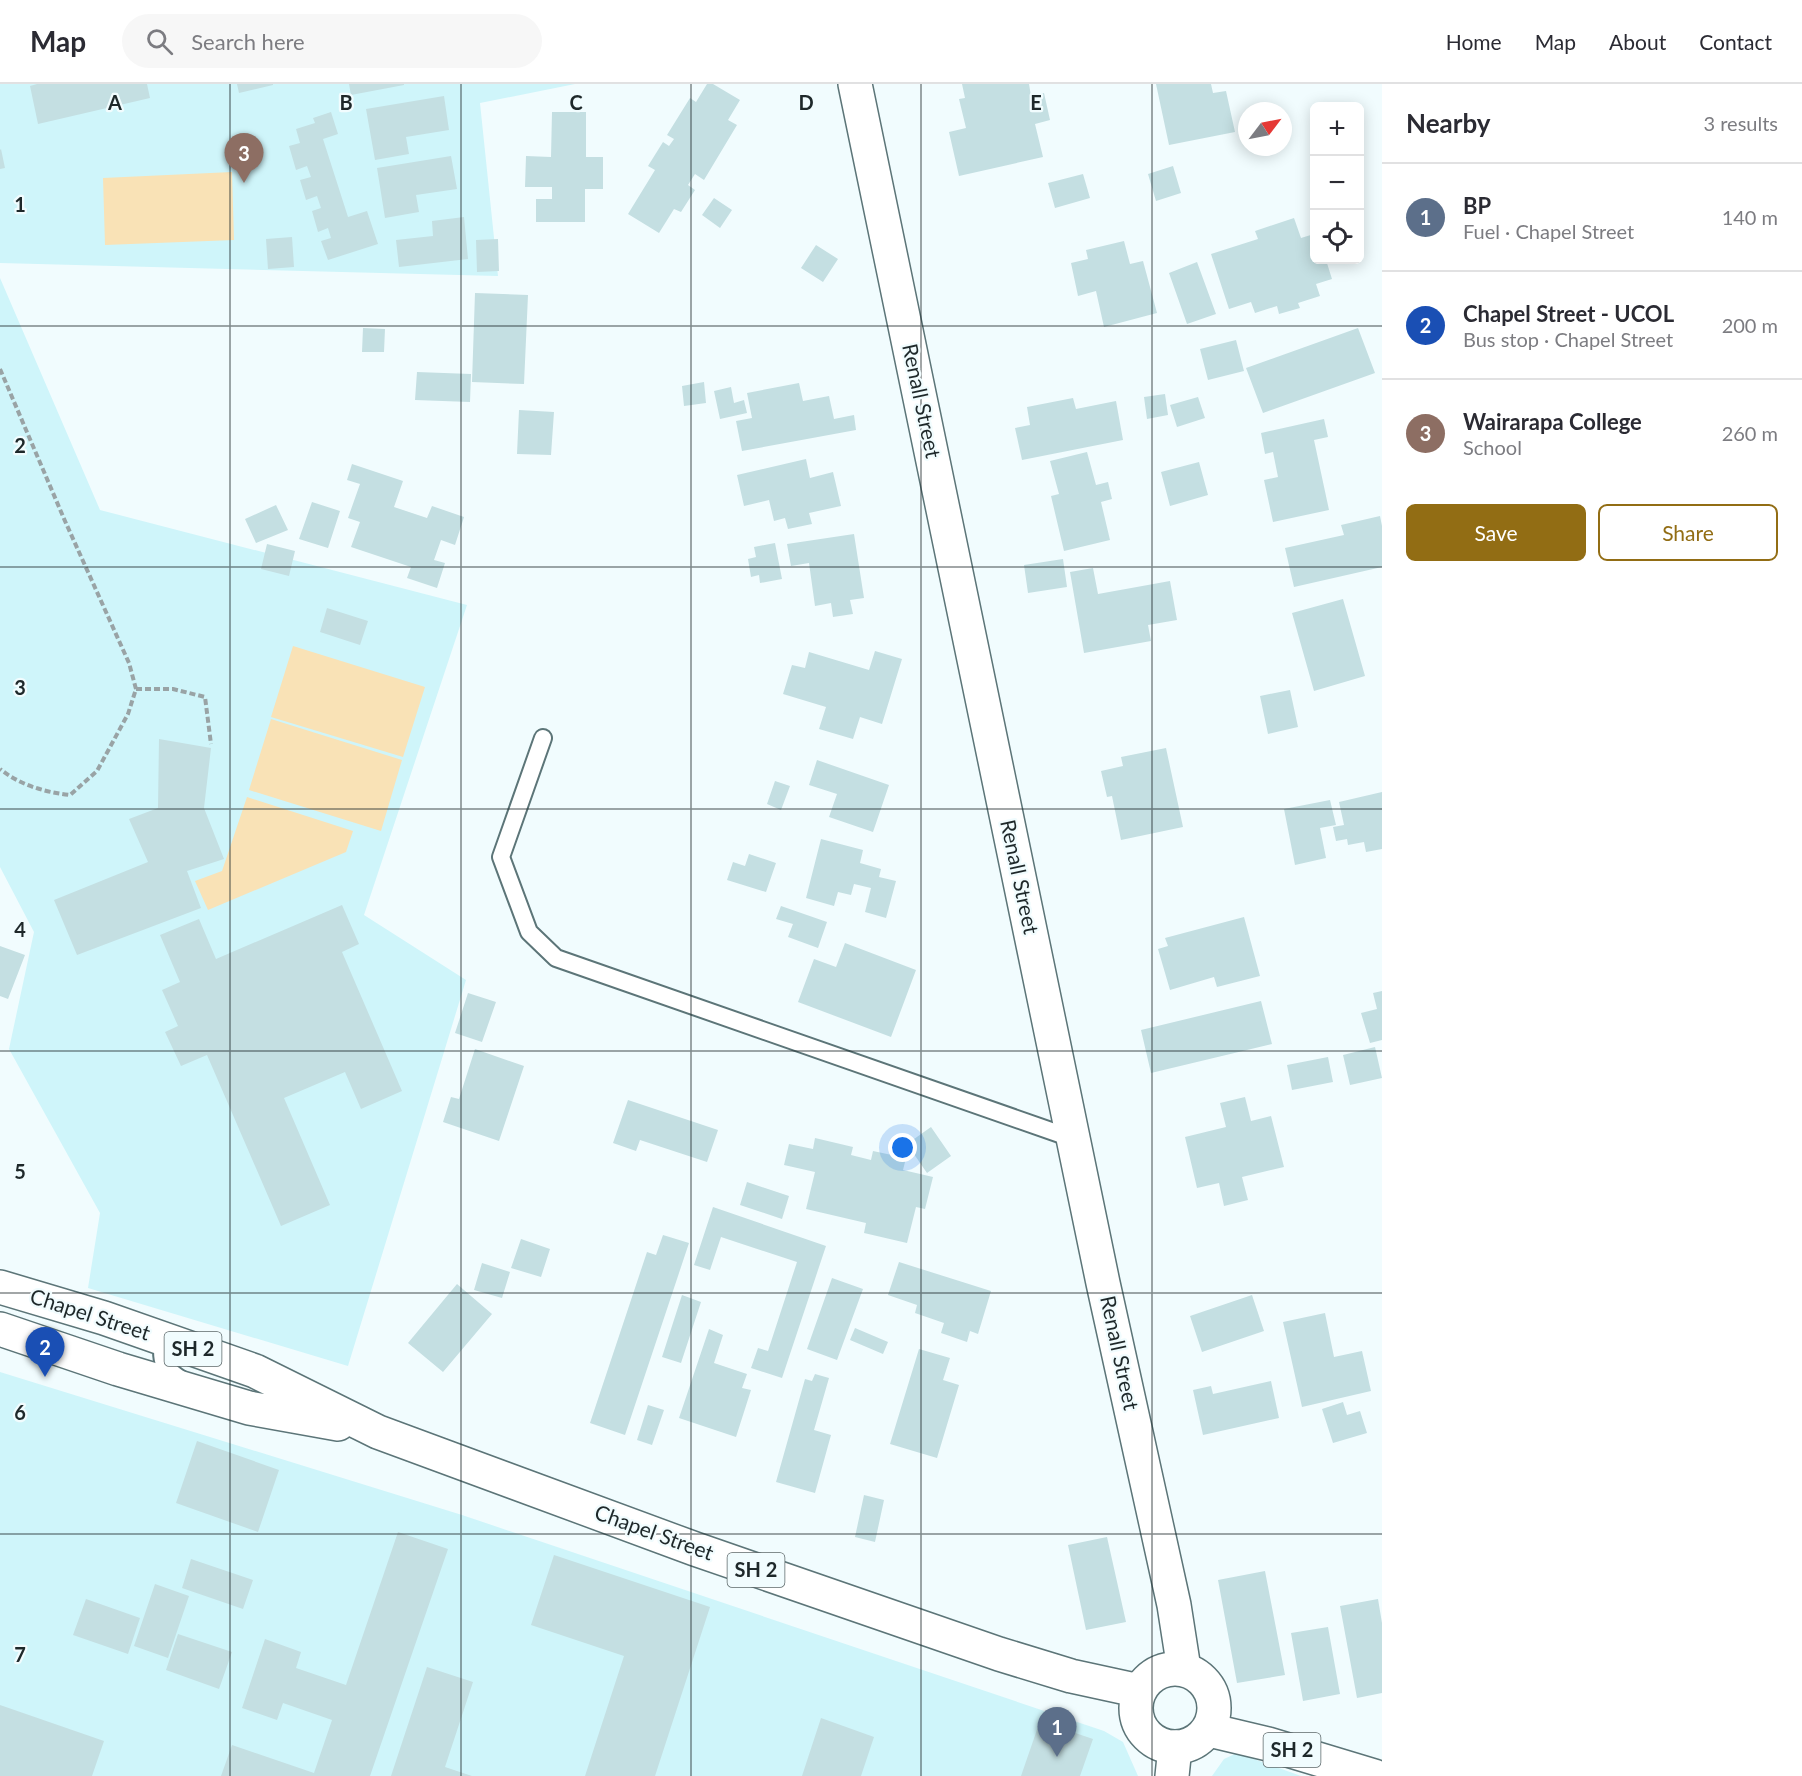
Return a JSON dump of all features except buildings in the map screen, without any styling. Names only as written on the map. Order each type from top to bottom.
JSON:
[{"type":"main road","name":"Renall Street","points":[[855,84],[1074,1139],[1174,1605],[1184,1669]]},
{"type":"main road","name":"Chapel Street","points":[[0,1287],[255,1371],[378,1432],[706,1552],[999,1654],[1071,1676],[1140,1691]]},
{"type":"main road","name":"Chapel Street","points":[[0,1329],[118,1369],[249,1408],[378,1432]]},
{"type":"main road","points":[[1184,1669],[1194,1673],[1210,1689],[1214,1698],[1215,1709],[1209,1730],[1190,1744],[1174,1762],[1142,1729],[1136,1710],[1140,1691],[1145,1682],[1163,1670],[1184,1669]]},
{"type":"main road","name":"SH 2","points":[[1209,1730],[1268,1744],[1374,1776]]},
{"type":"lane","points":[[543,738],[501,857],[529,932],[556,958],[1074,1139]]},
{"type":"lane","points":[[163,1339],[161,1356],[168,1371],[208,1396]]},
{"type":"path","points":[[0,369],[129,663],[136,689],[128,714],[98,771],[70,795],[47,793],[26,785],[0,769]]},
{"type":"path","points":[[136,689],[173,688],[204,697],[211,744]]},
{"type":"shaded area","points":[[0,84],[575,84],[480,103],[498,276],[0,263]]},
{"type":"shaded area","points":[[232,172],[234,240],[105,245],[103,178]]},
{"type":"shaded area","points":[[0,278],[100,510],[467,605],[364,915],[466,980],[348,1366],[88,1288],[100,1213],[9,1049],[34,932],[0,867]]},
{"type":"shaded area","points":[[293,646],[425,687],[403,757],[271,717]]},
{"type":"shaded area","points":[[271,719],[402,760],[381,831],[249,790]]},
{"type":"shaded area","points":[[247,797],[353,831],[346,852],[208,910],[195,881],[222,871]]},
{"type":"shaded area","points":[[0,1372],[462,1515],[1104,1731],[1123,1742],[1138,1776],[0,1776]]},
{"type":"shaded area","points":[[1237,1753],[1301,1776],[1212,1776],[1224,1759]]},
{"type":"place","name":"Wairarapa College","points":[[244,183]]},
{"type":"place","name":"Chapel Street - UCOL","points":[[45,1377]]},
{"type":"place","name":"BP","points":[[1057,1757]]}]
